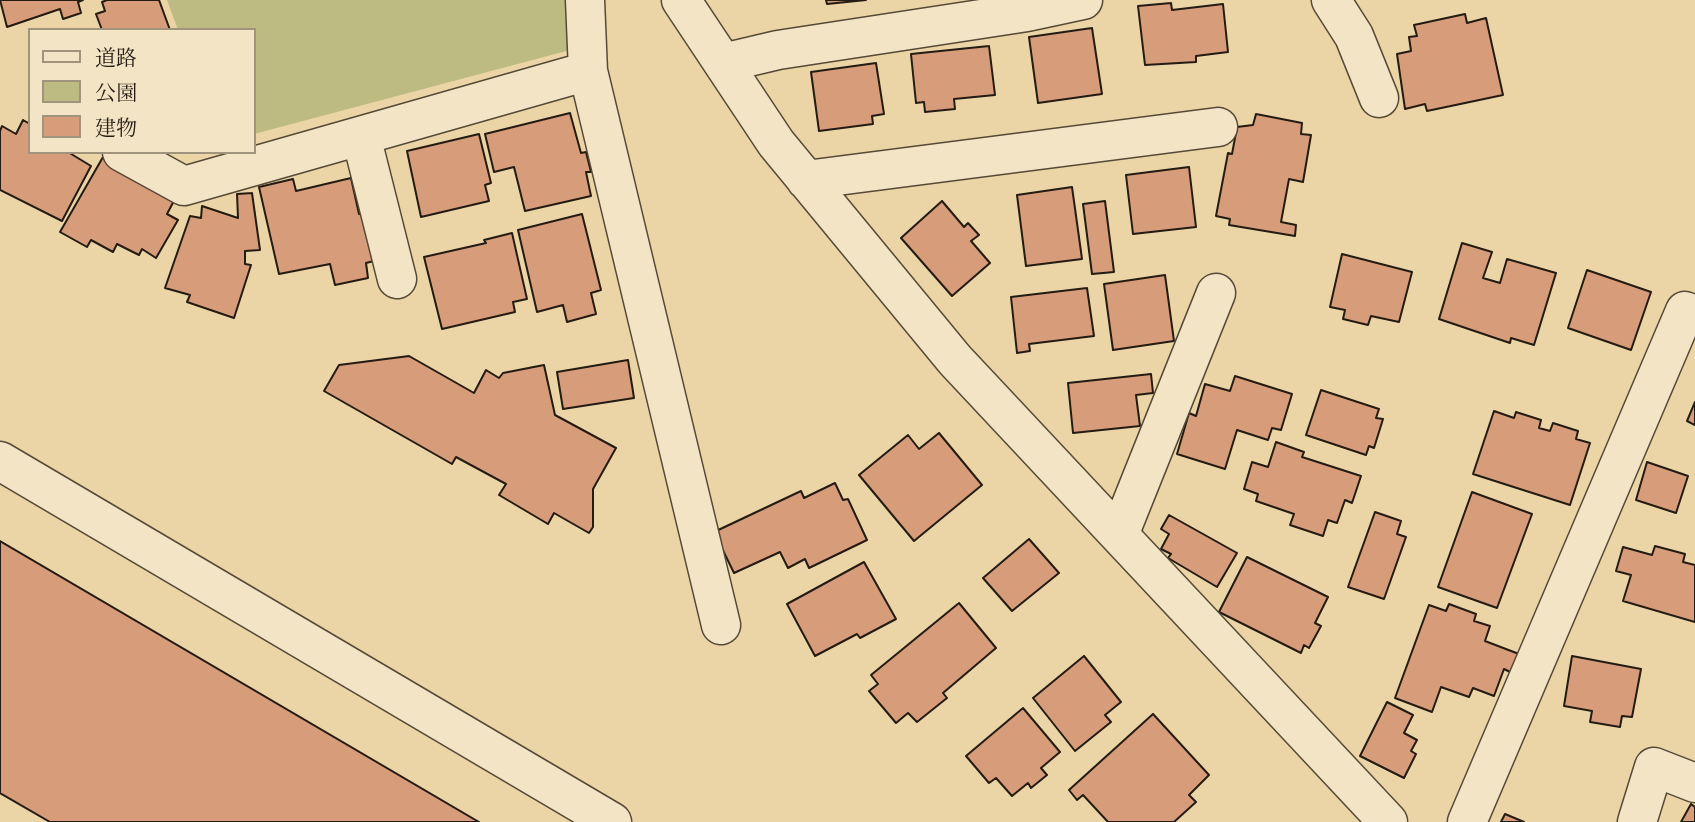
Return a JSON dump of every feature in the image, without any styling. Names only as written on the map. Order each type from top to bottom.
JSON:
[{"type":"street","points":[[585,0],[589,71],[721,625]]},
{"type":"street","points":[[681,0],[776,144],[954,360],[1388,822]]},
{"type":"street","points":[[723,63],[778,50],[1027,6],[1083,0]]},
{"type":"street","points":[[1331,0],[1354,36],[1378,98]]},
{"type":"street","points":[[126,154],[184,186],[589,71]]},
{"type":"street","points":[[806,180],[1218,127]]},
{"type":"street","points":[[361,136],[397,279]]},
{"type":"street","points":[[1119,535],[1216,293]]},
{"type":"street","points":[[1467,822],[1685,311]]},
{"type":"street","points":[[0,461],[612,822]]},
{"type":"street","points":[[1637,822],[1654,767],[1695,783]]},
{"type":"green space","points":[[167,0],[576,0],[574,49],[256,133],[256,28],[177,28]]},
{"type":"building","points":[[0,0],[83,0],[78,2],[81,13],[63,19],[60,9],[7,27]]},
{"type":"building","points":[[159,0],[169,28],[101,28],[96,14],[105,11],[102,2]]},
{"type":"building","points":[[826,0],[866,0],[827,4]]},
{"type":"building","points":[[1171,3],[1172,10],[1223,4],[1228,52],[1196,56],[1196,62],[1145,65],[1138,6]]},
{"type":"building","points":[[1465,14],[1467,23],[1486,18],[1503,95],[1427,111],[1425,104],[1405,109],[1397,54],[1411,51],[1409,37],[1417,36],[1414,25]]},
{"type":"building","points":[[1092,28],[1102,94],[1038,103],[1029,37]]},
{"type":"building","points":[[989,46],[995,95],[954,99],[955,109],[925,112],[924,102],[916,103],[911,54]]},
{"type":"building","points":[[876,63],[884,114],[872,116],[873,124],[819,131],[811,72]]},
{"type":"building","points":[[570,113],[581,153],[586,152],[591,172],[586,172],[591,196],[525,211],[514,167],[494,172],[485,134]]},
{"type":"building","points":[[1256,114],[1302,123],[1301,134],[1311,135],[1303,182],[1289,179],[1281,222],[1296,225],[1295,236],[1229,225],[1230,219],[1216,216],[1228,153],[1232,154],[1237,127],[1253,125]]},
{"type":"building","points":[[23,120],[28,123],[28,154],[71,154],[91,166],[62,221],[0,190],[0,131],[2,126],[16,134]]},
{"type":"building","points":[[479,134],[491,183],[485,185],[489,201],[421,217],[407,151]]},
{"type":"building","points":[[103,157],[176,197],[167,214],[178,220],[156,258],[142,249],[139,255],[117,244],[113,252],[91,240],[87,247],[60,232]]},
{"type":"building","points":[[1189,167],[1196,227],[1133,234],[1126,175]]},
{"type":"building","points":[[351,178],[359,214],[364,213],[374,261],[366,263],[368,278],[335,285],[330,264],[279,274],[259,187],[293,179],[296,191]]},
{"type":"building","points":[[1072,187],[1082,259],[1026,266],[1017,195]]},
{"type":"building","points":[[252,193],[260,250],[245,251],[245,264],[251,265],[234,318],[187,302],[190,295],[165,288],[190,216],[201,218],[202,206],[238,218],[237,194]]},
{"type":"building","points":[[942,201],[964,227],[968,223],[979,235],[971,241],[990,263],[952,296],[901,238]]},
{"type":"building","points":[[1105,201],[1114,272],[1092,274],[1083,204]]},
{"type":"building","points":[[582,214],[601,290],[591,293],[596,314],[567,322],[563,305],[537,312],[518,230]]},
{"type":"building","points":[[512,233],[527,299],[513,302],[515,312],[442,329],[424,257],[486,243],[484,240]]},
{"type":"building","points":[[1462,243],[1492,252],[1483,278],[1500,283],[1507,259],[1556,273],[1534,345],[1511,338],[1510,343],[1439,319]]},
{"type":"building","points":[[1342,254],[1412,272],[1399,322],[1371,316],[1368,325],[1343,319],[1345,310],[1330,307]]},
{"type":"building","points":[[1587,270],[1651,292],[1631,350],[1568,328]]},
{"type":"building","points":[[1165,275],[1174,341],[1113,350],[1104,284]]},
{"type":"building","points":[[1087,288],[1094,336],[1029,344],[1030,351],[1017,353],[1011,297]]},
{"type":"building","points":[[409,356],[474,393],[486,370],[499,378],[503,373],[544,365],[555,415],[616,448],[593,489],[593,527],[589,533],[554,513],[548,524],[499,495],[506,484],[456,457],[452,464],[324,391],[339,365]]},
{"type":"building","points":[[628,360],[634,398],[563,409],[557,372]]},
{"type":"building","points":[[1151,374],[1153,393],[1136,395],[1140,426],[1073,433],[1068,383]]},
{"type":"building","points":[[1235,376],[1292,394],[1281,430],[1272,428],[1268,440],[1237,430],[1225,469],[1177,454],[1189,413],[1196,416],[1205,384],[1230,391]]},
{"type":"building","points":[[1321,390],[1379,409],[1376,418],[1383,419],[1374,448],[1369,446],[1366,455],[1306,435]]},
{"type":"building","points":[[1695,402],[1695,425],[1687,421]]},
{"type":"building","points":[[1494,411],[1514,418],[1516,412],[1541,420],[1539,428],[1550,431],[1553,423],[1578,431],[1576,439],[1590,443],[1570,505],[1473,474]]},
{"type":"building","points":[[939,433],[982,485],[914,541],[859,475],[908,435],[919,449]]},
{"type":"building","points":[[1276,442],[1304,452],[1302,457],[1361,476],[1352,503],[1345,500],[1337,523],[1328,520],[1323,536],[1290,525],[1294,514],[1256,501],[1258,494],[1244,489],[1252,462],[1268,467]]},
{"type":"building","points":[[1647,462],[1688,476],[1676,513],[1636,500]]},
{"type":"building","points":[[835,483],[843,500],[848,499],[867,540],[809,568],[805,559],[788,568],[780,552],[734,573],[714,532],[801,491],[804,498]]},
{"type":"building","points":[[1472,492],[1532,514],[1497,608],[1438,587]]},
{"type":"building","points":[[1375,512],[1401,521],[1397,534],[1406,537],[1384,599],[1348,587]]},
{"type":"building","points":[[1169,515],[1237,553],[1217,587],[1168,558],[1171,554],[1161,549],[1169,534],[1161,529]]},
{"type":"building","points":[[1029,539],[1059,573],[1012,611],[983,578]]},
{"type":"building","points":[[0,541],[479,822],[50,822],[0,793]]},
{"type":"building","points":[[1655,546],[1685,554],[1683,562],[1695,565],[1695,622],[1623,601],[1631,575],[1616,571],[1623,547],[1652,555]]},
{"type":"building","points":[[1247,557],[1328,597],[1315,623],[1321,626],[1309,648],[1304,645],[1301,653],[1219,612]]},
{"type":"building","points":[[864,562],[896,619],[860,638],[857,634],[815,656],[787,604]]},
{"type":"building","points":[[959,603],[996,648],[943,693],[947,698],[917,722],[908,713],[896,723],[869,691],[878,684],[871,675]]},
{"type":"building","points":[[1449,604],[1476,614],[1474,621],[1490,626],[1485,641],[1519,654],[1512,673],[1504,669],[1494,696],[1473,688],[1469,697],[1441,687],[1432,712],[1395,698],[1429,605],[1446,611]]},
{"type":"building","points":[[1084,656],[1121,702],[1105,715],[1111,722],[1075,751],[1033,698]]},
{"type":"building","points":[[1572,656],[1641,669],[1632,717],[1622,716],[1620,727],[1590,722],[1592,711],[1564,706]]},
{"type":"building","points":[[1387,702],[1413,715],[1404,733],[1417,740],[1411,751],[1416,754],[1404,778],[1360,756]]},
{"type":"building","points":[[1023,708],[1060,752],[1041,768],[1047,775],[1031,788],[1028,783],[1012,796],[996,778],[989,783],[966,756]]},
{"type":"building","points":[[1153,714],[1209,775],[1189,795],[1196,802],[1174,822],[1108,822],[1083,795],[1077,800],[1069,790]]},
{"type":"building","points":[[1691,804],[1695,807],[1695,822],[1681,822]]},
{"type":"building","points":[[1505,814],[1524,822],[1501,822]]}]
